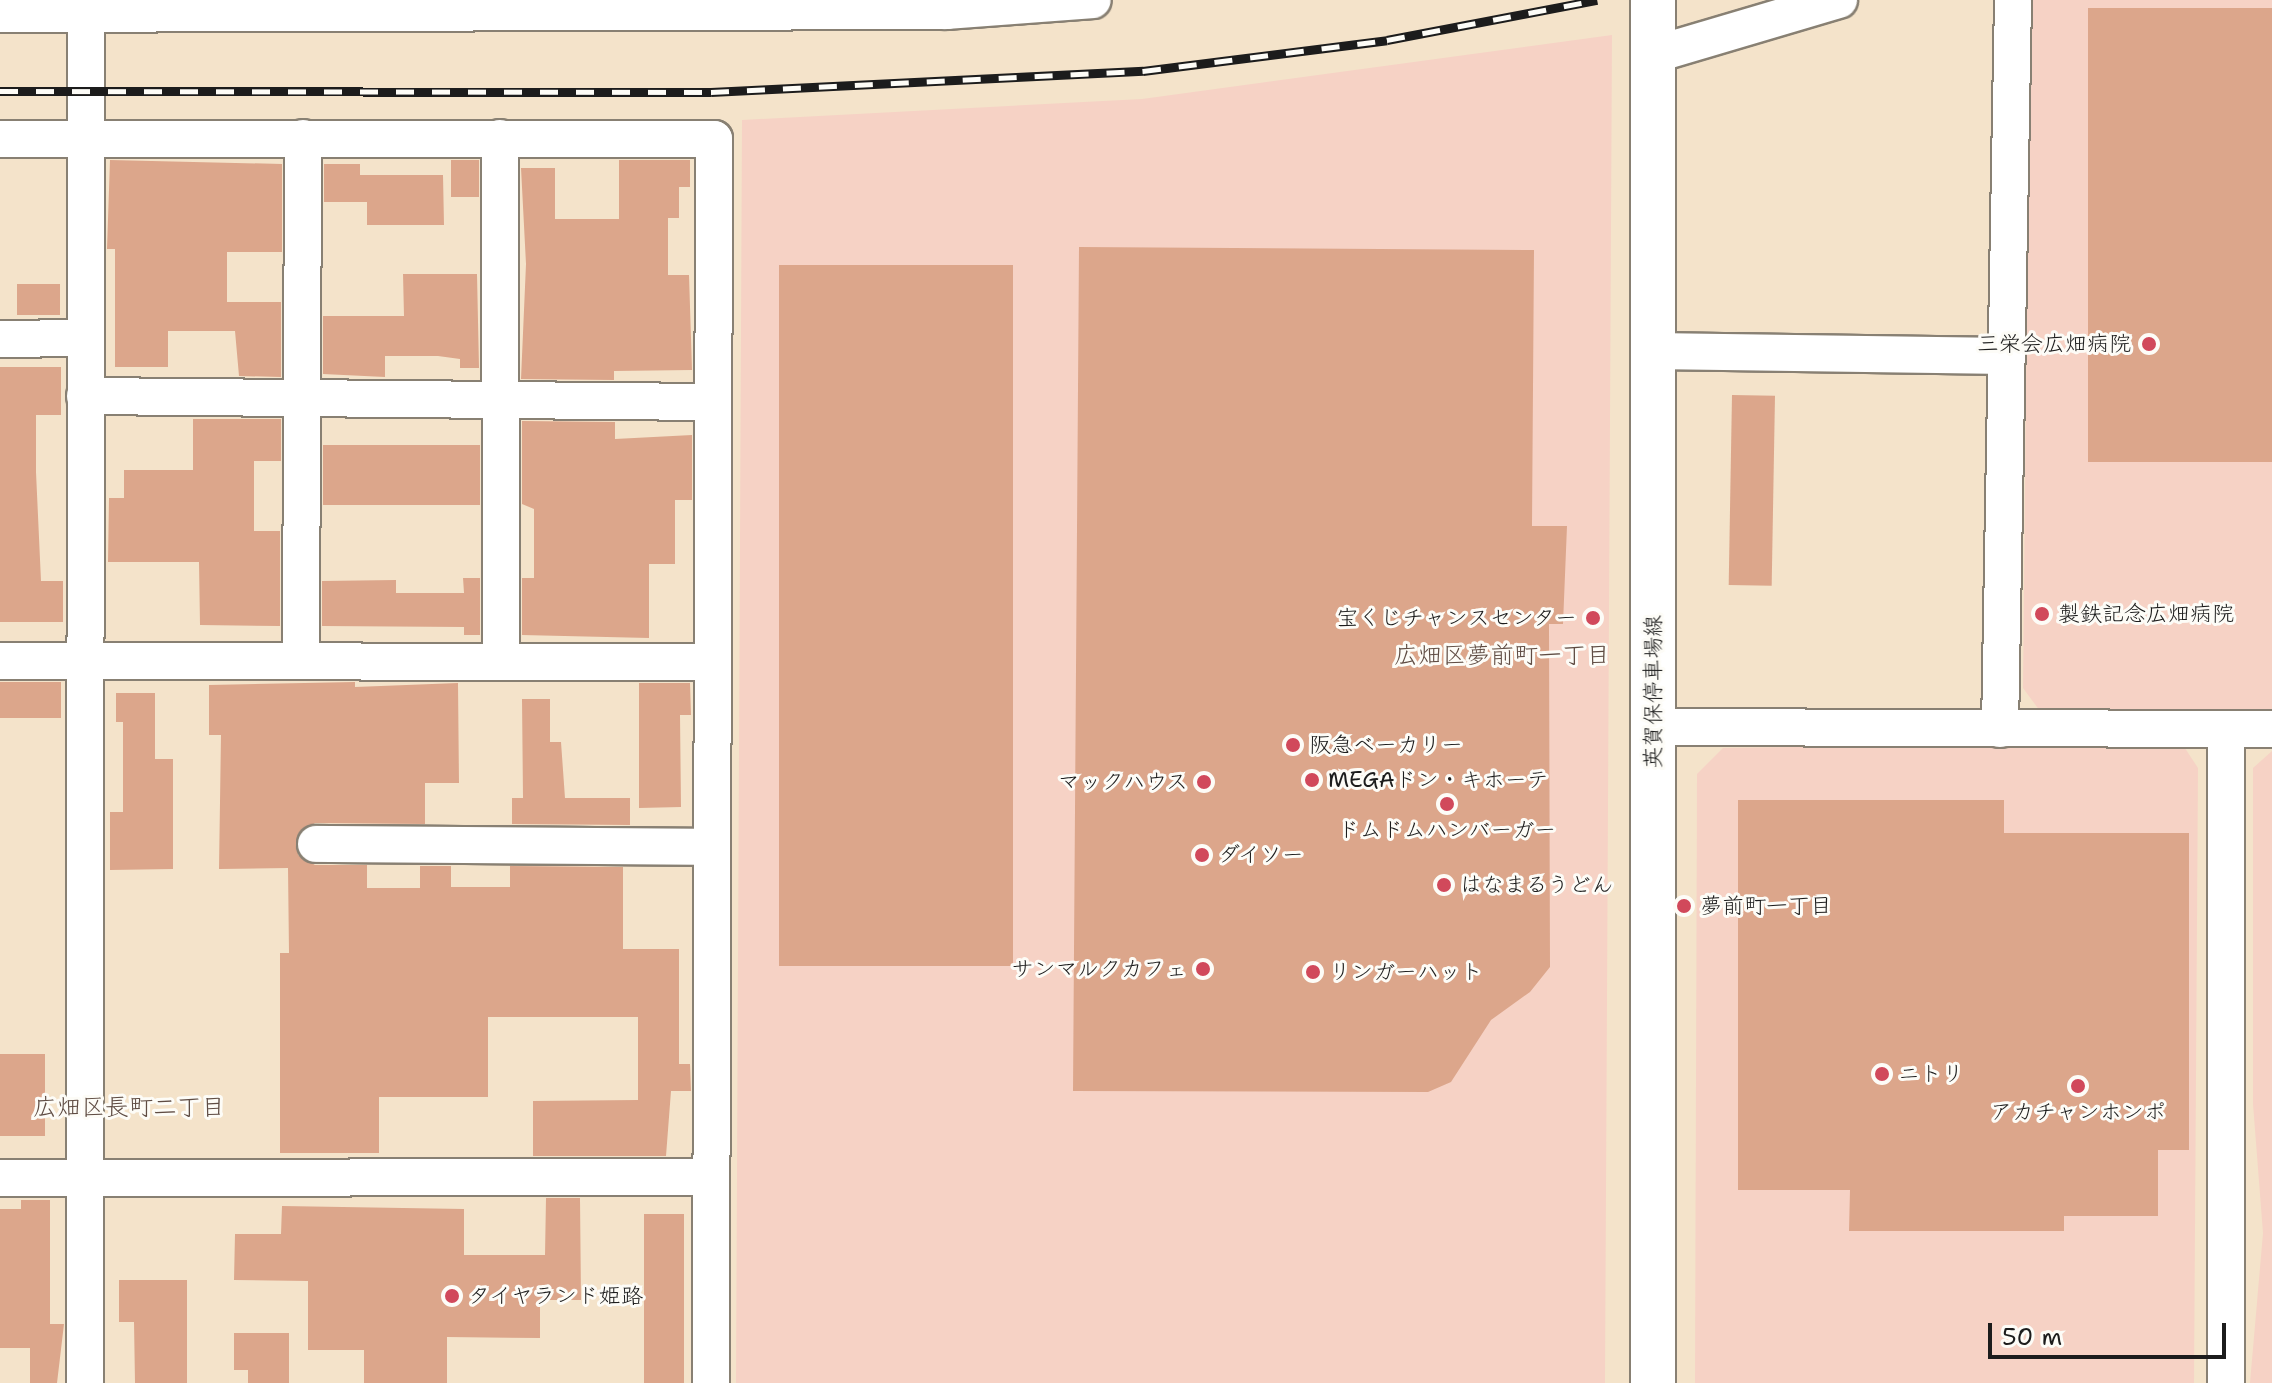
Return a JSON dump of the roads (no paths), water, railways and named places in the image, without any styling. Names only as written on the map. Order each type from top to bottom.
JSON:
[{"type":"main road","name":"英賀保停車場線","points":[[1653,0],[1653,1383]]},
{"type":"street","points":[[0,14],[86,7],[712,6],[947,11],[1093,0]]},
{"type":"street","points":[[1653,55],[1839,0]]},
{"type":"street","points":[[2000,729],[2013,0]]},
{"type":"street","points":[[85,1383],[89,661],[85,396],[86,7]]},
{"type":"street","points":[[301,661],[303,138]]},
{"type":"street","points":[[500,138],[501,662]]},
{"type":"street","points":[[0,139],[714,139],[711,1383]]},
{"type":"street","points":[[0,339],[85,338]]},
{"type":"street","points":[[1653,351],[2007,356]]},
{"type":"street","points":[[85,396],[712,402]]},
{"type":"street","points":[[0,661],[712,662]]},
{"type":"street","points":[[1653,727],[2272,729]]},
{"type":"street","points":[[2226,729],[2226,1383]]},
{"type":"street","points":[[316,844],[711,847]]},
{"type":"street","points":[[0,1178],[710,1177]]},
{"type":"railway","points":[[0,91],[711,92],[1143,71],[1387,40],[1597,0]]},
{"type":"place","name":"三栄会広畑病院","points":[[2149,344]]},
{"type":"place","name":"製鉄記念広畑病院","points":[[2042,614]]},
{"type":"place","name":"宝くじチャンスセンター","points":[[1593,618]]},
{"type":"place","name":"阪急ベーカリー","points":[[1293,745]]},
{"type":"place","name":"MEGAドン・キホーテ","points":[[1312,780]]},
{"type":"place","name":"マックハウス","points":[[1204,782]]},
{"type":"place","name":"ドムドムハンバーガー","points":[[1447,804]]},
{"type":"place","name":"ダイソー","points":[[1202,855]]},
{"type":"place","name":"はなまるうどん","points":[[1444,885]]},
{"type":"place","name":"夢前町一丁目","points":[[1684,906]]},
{"type":"place","name":"サンマルクカフェ","points":[[1203,969]]},
{"type":"place","name":"リンガーハット","points":[[1313,972]]},
{"type":"place","name":"ニトリ","points":[[1882,1074]]},
{"type":"place","name":"アカチャンホンポ","points":[[2078,1086]]},
{"type":"place","name":"タイヤランド姫路","points":[[452,1296]]},
{"type":"district","name":"広畑区夢前町一丁目","points":[[1502,656]]},
{"type":"district","name":"広畑区長町二丁目","points":[[129,1108]]}]
